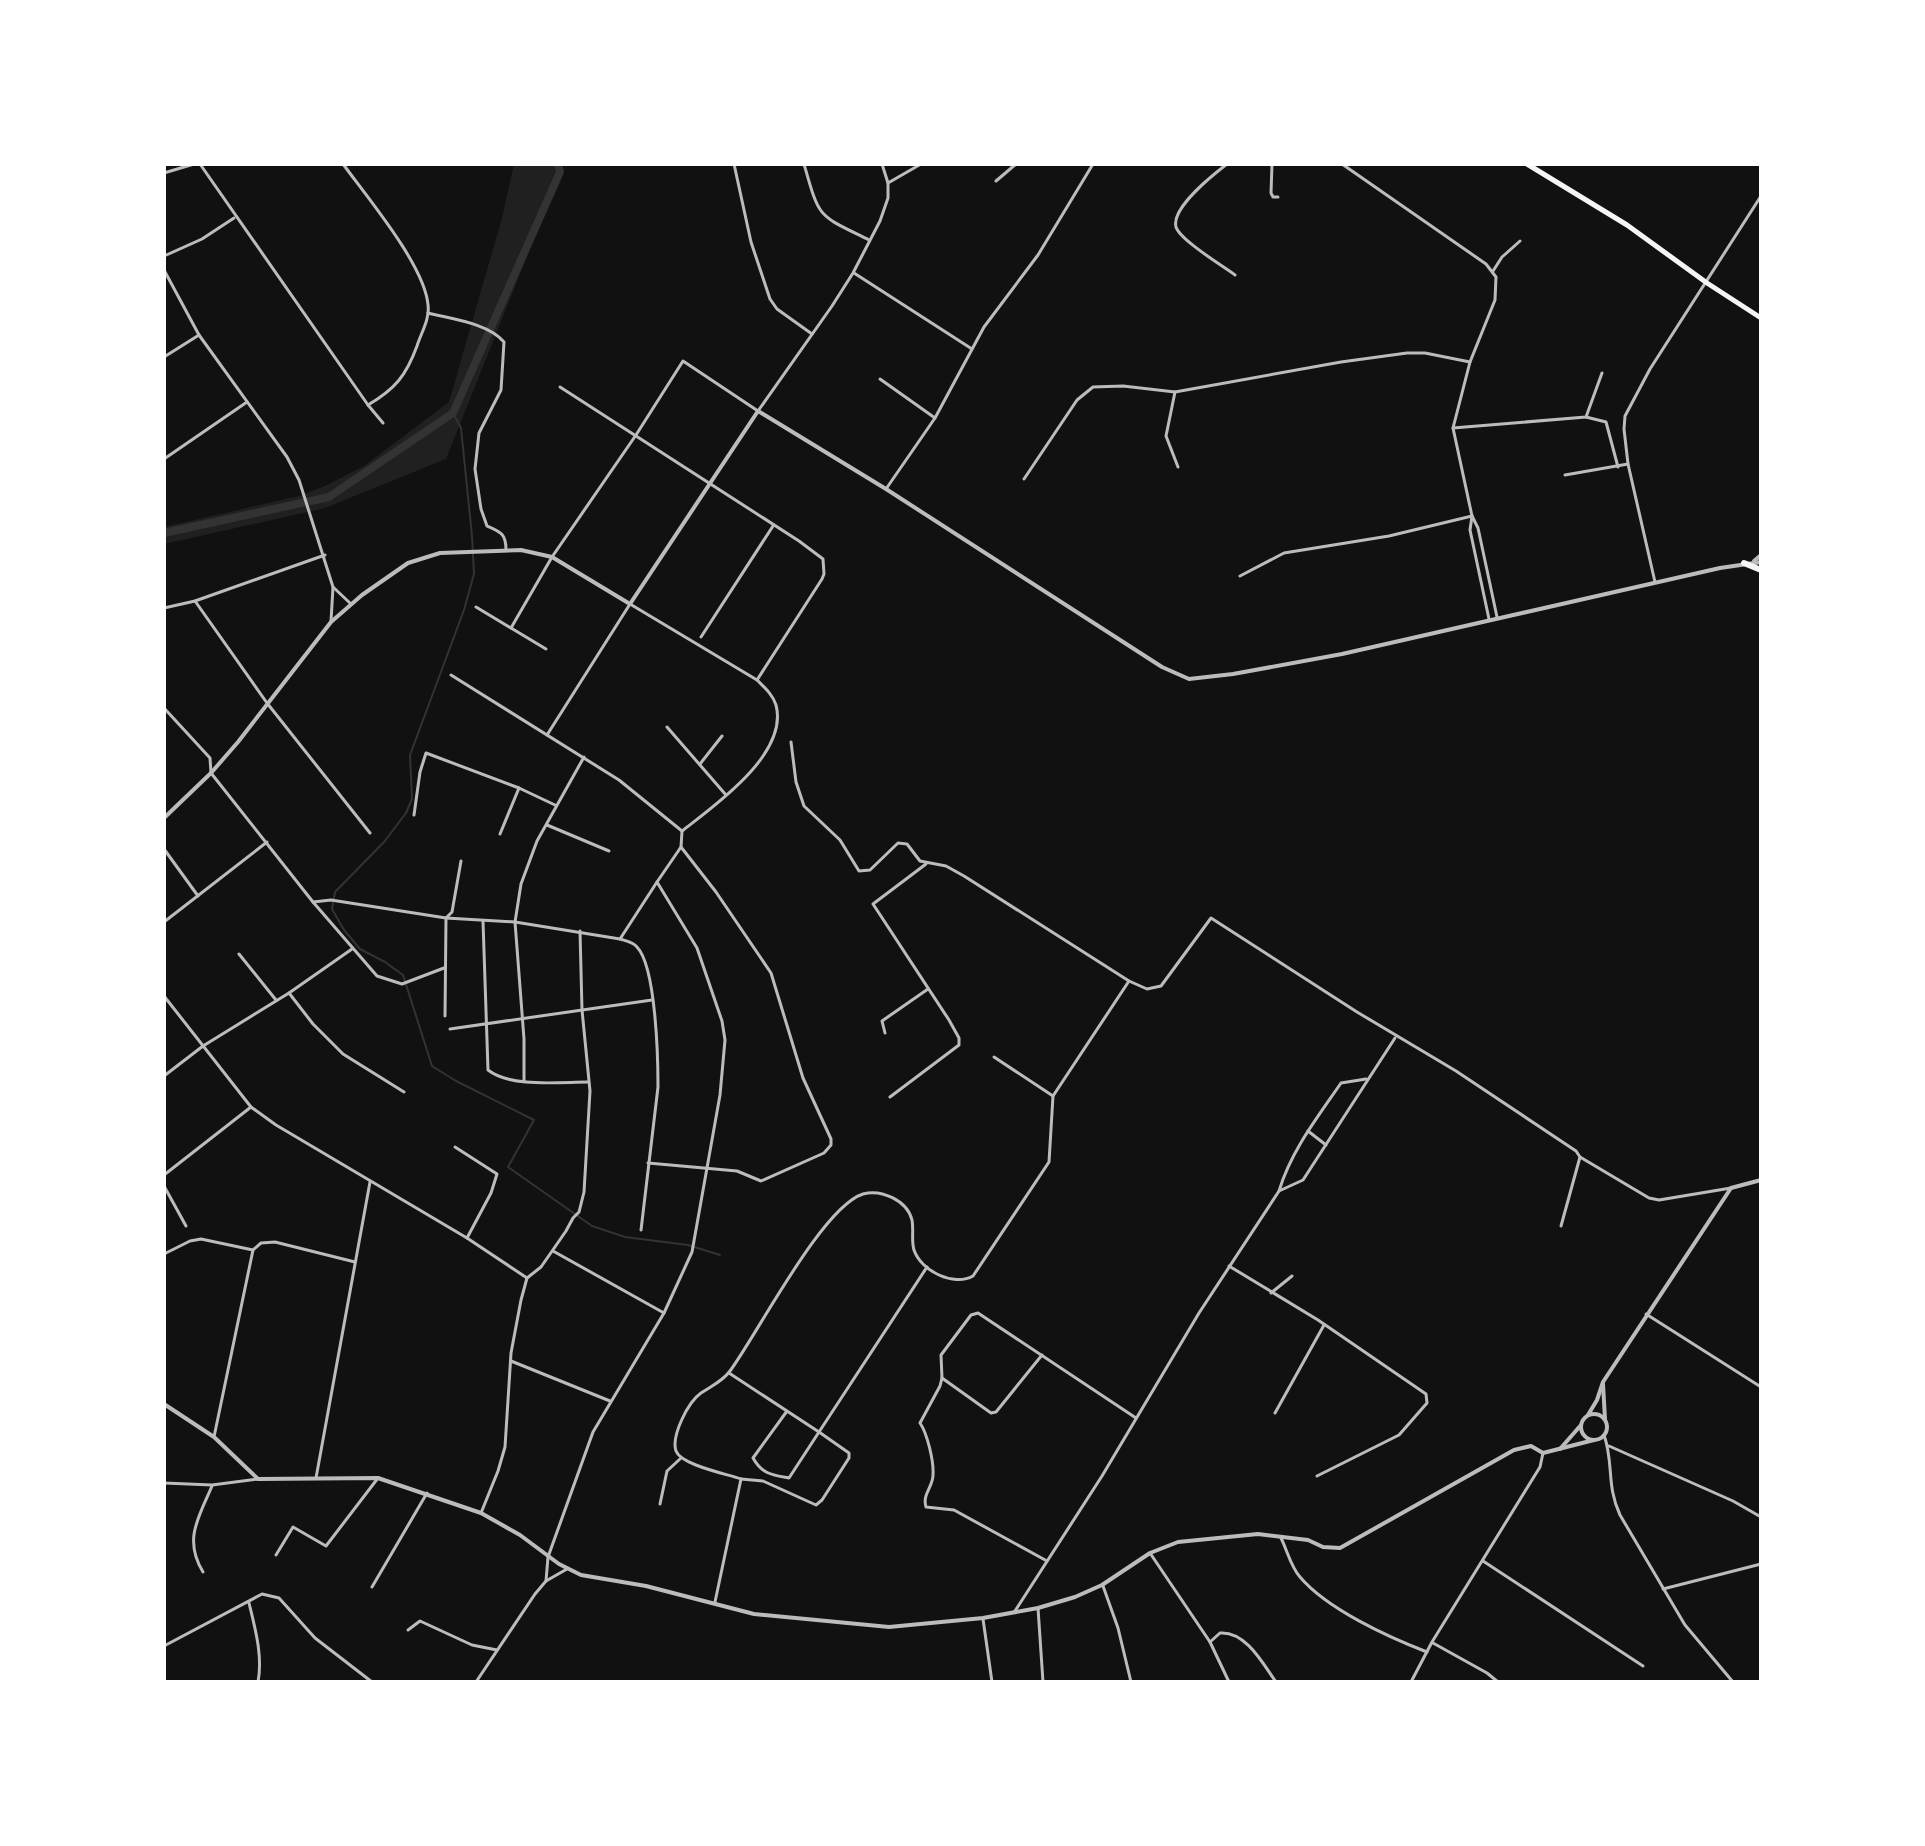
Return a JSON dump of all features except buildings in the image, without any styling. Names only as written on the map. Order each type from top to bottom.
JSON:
[{"type":"highway","points":[[1744,563],[1761,570]]},
{"type":"main road","points":[[1527,164],[1627,225],[1761,318]]},
{"type":"street","points":[[164,173],[194,164]]},
{"type":"street","points":[[200,164],[383,423]]},
{"type":"street","points":[[343,164],[404,250],[424,287],[428,313],[413,356],[395,388],[368,405]]},
{"type":"street","points":[[734,164],[751,242],[770,299],[777,309],[812,334]]},
{"type":"street","points":[[804,164],[820,213],[869,240]]},
{"type":"street","points":[[547,735],[709,482],[853,273],[888,198],[888,183],[882,164]]},
{"type":"street","points":[[888,183],[921,164]]},
{"type":"street","points":[[996,181],[1016,164]]},
{"type":"street","points":[[886,489],[935,418],[972,349],[999,306],[1038,255],[1092,164]]},
{"type":"street","points":[[1227,164],[1195,190],[1176,222],[1176,229],[1235,275]]},
{"type":"street","points":[[1272,164],[1271,193],[1273,197],[1278,197]]},
{"type":"street","points":[[1342,164],[1493,271],[1497,283],[1495,300],[1470,362],[1453,428],[1497,617]]},
{"type":"street","points":[[1655,584],[1628,464],[1624,429],[1630,403],[1761,196]]},
{"type":"street","points":[[164,256],[202,239],[235,217]]},
{"type":"street","points":[[1493,271],[1502,257],[1520,241]]},
{"type":"street","points":[[164,270],[199,335],[287,457],[325,555],[333,587],[331,622]]},
{"type":"street","points":[[853,273],[972,349]]},
{"type":"street","points":[[428,313],[473,325],[497,335],[504,342],[501,390],[479,433],[475,469],[487,526],[502,532],[506,538],[506,550]]},
{"type":"street","points":[[164,357],[199,335]]},
{"type":"street","points":[[1024,479],[1077,400],[1090,389],[1123,386],[1175,392],[1373,356],[1425,353],[1470,362]]},
{"type":"street","points":[[511,628],[552,557],[683,361],[1162,667],[1189,679],[1342,654],[1497,617],[1744,563],[1761,562]]},
{"type":"street","points":[[1586,417],[1602,373]]},
{"type":"street","points":[[880,379],[935,418]]},
{"type":"street","points":[[560,387],[823,559],[824,574],[757,680]]},
{"type":"street","points":[[1175,392],[1166,436],[1178,467]]},
{"type":"street","points":[[164,459],[247,402]]},
{"type":"street","points":[[1453,428],[1586,417],[1606,422],[1618,467]]},
{"type":"street","points":[[1565,475],[1628,464]]},
{"type":"street","points":[[1240,576],[1284,553],[1389,536],[1472,516]]},
{"type":"street","points":[[1472,516],[1470,530],[1489,619]]},
{"type":"street","points":[[701,637],[774,525]]},
{"type":"street","points":[[164,818],[238,742],[331,622],[408,563],[440,553],[466,550],[521,550],[552,557],[757,680],[775,702],[777,722],[764,756],[753,771],[682,831],[681,847],[620,939]]},
{"type":"street","points":[[164,608],[195,601],[325,555]]},
{"type":"street","points":[[1754,561],[1761,555]]},
{"type":"street","points":[[333,587],[351,604]]},
{"type":"street","points":[[1483,590],[1491,588]]},
{"type":"street","points":[[195,601],[267,703],[370,833]]},
{"type":"street","points":[[476,607],[546,649]]},
{"type":"street","points":[[451,675],[619,780],[682,831]]},
{"type":"street","points":[[164,708],[210,758],[211,773],[313,902],[377,976],[402,984],[444,968]]},
{"type":"street","points":[[667,727],[726,795]]},
{"type":"street","points":[[700,764],[722,736]]},
{"type":"street","points":[[791,742],[796,782],[804,806],[840,840],[859,871],[870,870],[890,849],[902,842],[907,844],[920,861],[946,866],[964,876],[1129,981],[1147,989],[1161,986],[1211,918],[1396,1037],[1468,1079],[1576,1151],[1580,1157],[1649,1198],[1659,1200],[1761,1180]]},
{"type":"street","points":[[414,815],[426,753],[555,805]]},
{"type":"street","points":[[524,1081],[523,1020],[515,922],[521,884],[555,805],[584,757]]},
{"type":"street","points":[[500,834],[519,788]]},
{"type":"street","points":[[547,825],[609,851]]},
{"type":"street","points":[[164,922],[267,842]]},
{"type":"street","points":[[648,1163],[737,1171],[761,1181],[824,1153],[831,1145],[803,1078],[771,973],[681,847]]},
{"type":"street","points":[[164,849],[198,896]]},
{"type":"street","points":[[445,1016],[446,918],[452,912],[461,861]]},
{"type":"street","points":[[890,1097],[959,1045],[959,1038],[873,904],[927,863]]},
{"type":"street","points":[[546,1581],[548,1557],[581,1462],[610,1401],[664,1313],[692,1252],[724,1056],[722,1021],[697,948],[657,882]]},
{"type":"street","points":[[313,902],[331,900],[446,918],[515,922],[580,931],[634,944],[649,973],[658,1087],[641,1230]]},
{"type":"street","points":[[483,921],[488,1070],[502,1077],[524,1081],[590,1082]]},
{"type":"street","points":[[481,1513],[505,1447],[511,1361],[527,1278],[541,1267],[579,1212],[587,1169],[590,1082],[582,1010],[580,931]]},
{"type":"street","points":[[164,1076],[203,1046],[289,993],[352,949]]},
{"type":"street","points":[[239,954],[276,1000]]},
{"type":"street","points":[[729,1373],[849,1453],[849,1458],[827,1493],[816,1505],[763,1481],[741,1479],[680,1459],[675,1448],[677,1428],[699,1394],[712,1388],[729,1373],[788,1279],[830,1221],[850,1200],[881,1193],[903,1205],[912,1220],[913,1247],[918,1259],[953,1281],[964,1281],[980,1267],[1049,1162],[1053,1096],[1129,981]]},
{"type":"street","points":[[885,1033],[882,1021],[929,989]]},
{"type":"street","points":[[289,993],[313,1024],[343,1054],[404,1092]]},
{"type":"street","points":[[164,996],[251,1107],[276,1125],[467,1238],[527,1278]]},
{"type":"street","points":[[450,1029],[652,1000]]},
{"type":"street","points":[[1279,1191],[1303,1180],[1396,1037]]},
{"type":"street","points":[[994,1057],[1053,1096]]},
{"type":"street","points":[[1015,1611],[1229,1266],[1279,1191],[1286,1168],[1308,1131],[1341,1083],[1366,1079]]},
{"type":"street","points":[[164,1175],[251,1107]]},
{"type":"street","points":[[1308,1131],[1326,1145]]},
{"type":"street","points":[[455,1147],[497,1174],[491,1193],[467,1238]]},
{"type":"street","points":[[1561,1226],[1580,1157]]},
{"type":"street","points":[[316,1478],[370,1181]]},
{"type":"street","points":[[164,1186],[186,1226]]},
{"type":"street","points":[[1558,1451],[1588,1415],[1603,1382],[1731,1188]]},
{"type":"street","points":[[164,1254],[201,1239],[253,1250]]},
{"type":"street","points":[[214,1437],[253,1250],[261,1243],[275,1242],[355,1262]]},
{"type":"street","points":[[553,1251],[664,1313]]},
{"type":"street","points":[[787,1411],[753,1458],[759,1469],[789,1478],[928,1266]]},
{"type":"street","points":[[1229,1266],[1426,1394],[1427,1403],[1399,1435],[1317,1476]]},
{"type":"street","points":[[1271,1293],[1292,1276]]},
{"type":"street","points":[[1048,1562],[954,1510],[926,1507],[924,1500],[933,1475],[927,1433],[920,1423],[942,1378],[941,1355],[971,1315],[978,1313],[1136,1418]]},
{"type":"street","points":[[1646,1314],[1761,1387]]},
{"type":"street","points":[[1275,1413],[1324,1325]]},
{"type":"street","points":[[942,1378],[991,1413],[996,1412],[1042,1355]]},
{"type":"street","points":[[511,1361],[610,1401]]},
{"type":"street","points":[[1603,1382],[1604,1435],[1612,1499],[1685,1625],[1733,1682]]},
{"type":"street","points":[[164,1404],[214,1437],[258,1479]]},
{"type":"street","points":[[1588,1415],[1600,1416],[1605,1420]]},
{"type":"street","points":[[1581,1425],[1587,1438],[1594,1440]]},
{"type":"street","points":[[164,1483],[212,1485],[258,1479],[378,1478],[481,1513],[581,1575],[646,1586],[754,1614],[889,1627],[983,1618],[1038,1608],[1102,1585],[1150,1553],[1178,1542],[1258,1534],[1308,1540],[1323,1547],[1340,1548],[1514,1450],[1531,1446],[1543,1453],[1558,1451],[1604,1435]]},
{"type":"street","points":[[1607,1444],[1733,1501],[1761,1517]]},
{"type":"street","points":[[1411,1682],[1432,1642],[1540,1467],[1543,1453]]},
{"type":"street","points":[[660,1504],[667,1471],[680,1459]]},
{"type":"street","points":[[276,1555],[293,1527],[326,1546],[378,1478]]},
{"type":"street","points":[[715,1602],[741,1479]]},
{"type":"street","points":[[203,1572],[195,1555],[193,1536],[212,1485]]},
{"type":"street","points":[[372,1587],[427,1493]]},
{"type":"street","points":[[1281,1536],[1297,1574],[1311,1588],[1387,1636],[1427,1652]]},
{"type":"street","points":[[1150,1553],[1210,1642],[1229,1682]]},
{"type":"street","points":[[1483,1561],[1643,1666]]},
{"type":"street","points":[[1663,1589],[1761,1564]]},
{"type":"street","points":[[476,1682],[546,1581],[567,1569]]},
{"type":"street","points":[[1102,1585],[1118,1628],[1131,1682]]},
{"type":"street","points":[[164,1646],[262,1594],[279,1598],[315,1638],[372,1682]]},
{"type":"street","points":[[249,1603],[257,1639],[258,1682]]},
{"type":"street","points":[[1038,1608],[1043,1682]]},
{"type":"street","points":[[983,1618],[992,1682]]},
{"type":"street","points":[[408,1630],[420,1621],[472,1645],[497,1650]]},
{"type":"street","points":[[1210,1642],[1220,1633],[1234,1634],[1247,1644],[1276,1682]]},
{"type":"street","points":[[1432,1642],[1498,1682]]},
{"type":"shaded area","points":[[514,164],[564,164],[446,459],[325,508],[164,544],[164,527],[299,496],[325,486],[364,466],[449,402],[502,218]]},
{"type":"waterway","points":[[164,533],[329,497],[453,413],[560,172],[558,164]]},
{"type":"waterway","points":[[453,413],[461,428],[474,574],[464,610],[410,755],[412,799],[406,813],[384,842],[335,892],[332,909],[360,949],[403,975],[432,1066],[534,1120],[508,1167],[592,1226],[625,1237],[688,1245],[720,1255]]}]
